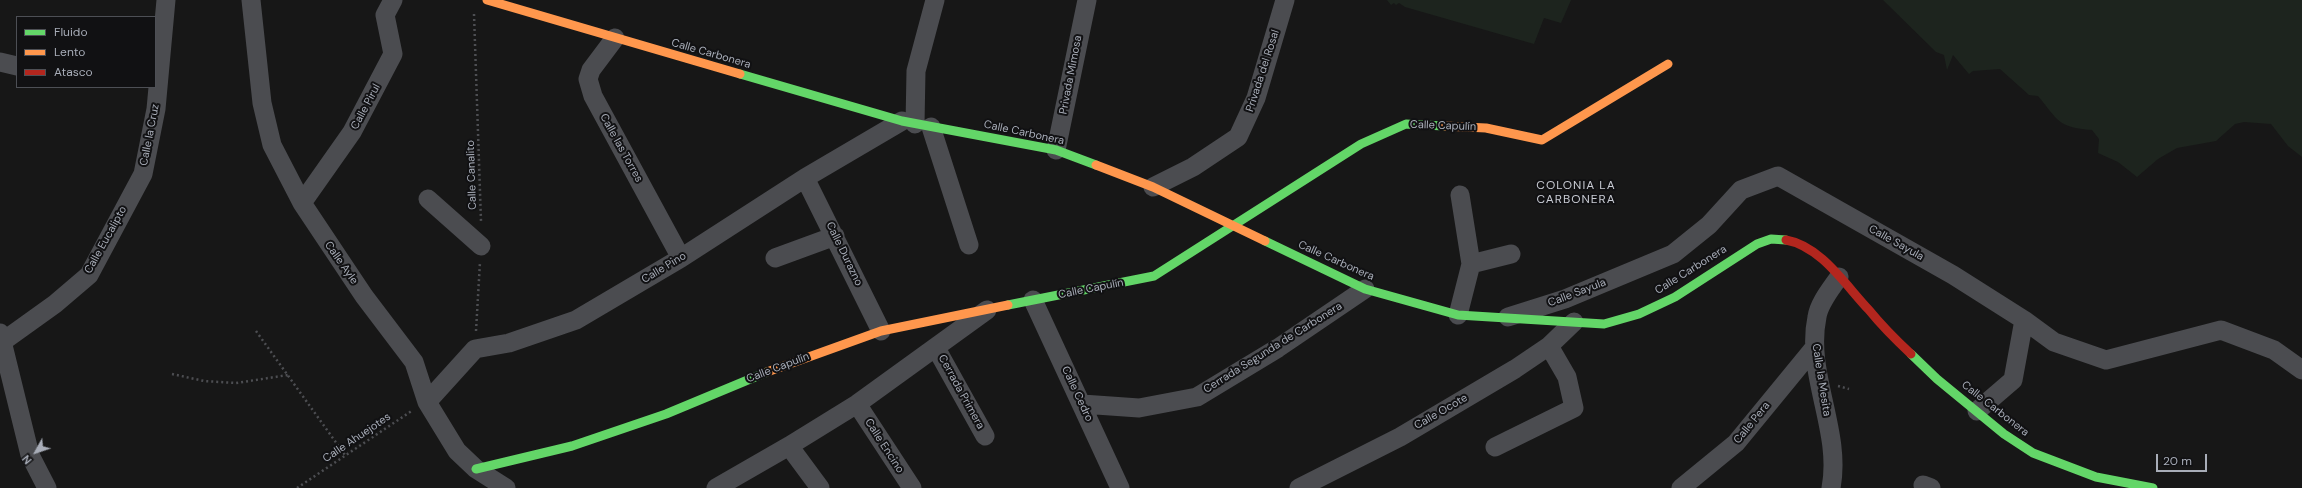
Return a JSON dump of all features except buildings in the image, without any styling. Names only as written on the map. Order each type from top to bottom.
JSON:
[{"type":"street","name":"Calle la Cruz","points":[[143,174],[156,109],[166,0]]},
{"type":"street","name":"Calle Ayle","points":[[251,0],[262,103],[272,145],[302,203],[364,296],[414,362],[427,402],[457,451],[476,469],[506,488]]},
{"type":"street","name":"Calle Pirul","points":[[302,203],[352,132],[393,54],[385,15],[392,0]]},
{"type":"street","name":"Calle Carbonera","points":[[487,0],[916,124],[1056,150],[1152,188],[1366,289],[1458,315],[1502,319],[1604,324],[1639,314],[1675,297],[1757,244],[1770,239],[1788,240],[1807,248],[1825,262],[1910,353],[1937,379],[2004,434],[2033,453],[2096,477],[2153,488]]},
{"type":"street","points":[[935,0],[916,71],[916,124],[969,245]]},
{"type":"street","name":"Privada Mimosa","points":[[1056,150],[1086,0]]},
{"type":"street","name":"Privada del Rosal","points":[[1152,188],[1193,167],[1238,138],[1256,98],[1285,0]]},
{"type":"street","name":"Calle las Torres","points":[[615,38],[591,70],[588,80],[593,96],[681,258]]},
{"type":"street","points":[[0,62],[16,66]]},
{"type":"street","name":"Calle Capulín","points":[[476,469],[572,446],[666,414],[771,370],[881,331],[1154,276],[1361,144],[1406,124],[1486,128],[1542,140],[1668,64]]},
{"type":"street","name":"Calle Pino","points":[[475,349],[509,344],[576,320],[681,258],[805,178],[916,124]]},
{"type":"street","name":"Calle Eucalipto","points":[[1,338],[55,304],[89,275],[143,174]]},
{"type":"street","name":"Calle Sayula","points":[[1502,319],[1565,299],[1673,254],[1709,225],[1741,190],[1778,176],[1953,275],[2024,320],[2054,342],[2106,360],[2221,330],[2274,350],[2302,370]]},
{"type":"street","name":"Calle Durazno","points":[[805,178],[881,331]]},
{"type":"street","points":[[1458,315],[1471,264],[1460,195]]},
{"type":"street","points":[[428,199],[481,246]]},
{"type":"street","points":[[775,258],[835,236]]},
{"type":"street","points":[[1471,264],[1511,254]]},
{"type":"street","name":"Calle la Mesita","points":[[1831,488],[1833,461],[1814,348],[1817,316],[1827,295],[1839,277]]},
{"type":"street","name":"Cerrada Segunda de Carbonera","points":[[1082,404],[1139,408],[1197,397],[1278,348],[1366,289]]},
{"type":"street","name":"Calle Cedro","points":[[1032,300],[1120,488]]},
{"type":"street","points":[[716,488],[789,446],[857,404],[987,310]]},
{"type":"street","points":[[1977,411],[2013,380],[2024,320]]},
{"type":"street","name":"Calle Ocote","points":[[1299,488],[1400,437],[1549,346],[1574,322]]},
{"type":"street","points":[[1,338],[30,455],[47,488]]},
{"type":"street","points":[[1495,447],[1574,408],[1567,377],[1549,346]]},
{"type":"street","name":"Cerrada Primera","points":[[936,348],[985,436]]},
{"type":"street","name":"Calle Pera","points":[[1681,488],[1736,443],[1814,348]]},
{"type":"street","points":[[427,402],[475,349]]},
{"type":"street","name":"Calle Encino","points":[[857,404],[912,488]]},
{"type":"street","points":[[789,446],[820,488]]},
{"type":"path","name":"Calle Canalito","points":[[473,8],[481,246],[475,349]]},
{"type":"path","points":[[256,331],[345,455]]},
{"type":"path","points":[[172,374],[204,381],[236,383],[288,375]]},
{"type":"path","name":"Calle Ahuejotes","points":[[297,488],[427,402]]},
{"type":"shaded area","points":[[1387,0],[1571,0],[1561,23],[1544,18],[1534,44],[1405,7],[1399,3],[1396,5],[1394,3],[1391,5]]},
{"type":"shaded area","points":[[1883,0],[2302,0],[2302,157],[2288,146],[2271,124],[2244,122],[2235,124],[2216,141],[2177,148],[2158,159],[2137,177],[2118,162],[2098,153],[2099,139],[2092,130],[2080,129],[2065,125],[2055,117],[2038,96],[2029,95],[2000,69],[1973,71],[1969,74],[1953,55],[1947,70],[1944,55],[1936,52]]},
{"type":"traffic: fast","points":[[740,74],[902,121],[1056,150],[1096,165]]},
{"type":"traffic: fast","points":[[1008,305],[1154,276],[1361,144],[1406,124],[1444,126]]},
{"type":"traffic: fast","points":[[1265,241],[1365,289],[1458,315],[1604,324],[1639,314],[1675,297],[1757,244],[1771,239],[1786,240]]},
{"type":"traffic: fast","points":[[1911,354],[1937,379],[2004,434],[2033,453],[2096,477],[2153,488]]},
{"type":"traffic: fast","points":[[476,469],[572,446],[666,414],[767,372]]},
{"type":"traffic: slow","points":[[487,0],[740,74]]},
{"type":"traffic: slow","points":[[1444,126],[1486,128],[1542,140],[1668,64]]},
{"type":"traffic: slow","points":[[1096,165],[1153,187],[1265,241]]},
{"type":"traffic: slow","points":[[767,372],[881,331],[1008,305]]},
{"type":"traffic: jam","points":[[1786,240],[1799,244],[1822,258],[1884,327],[1911,354]]},
{"type":"district","name":"COLONIA LA CARBONERA","points":[[1576,193]]}]
